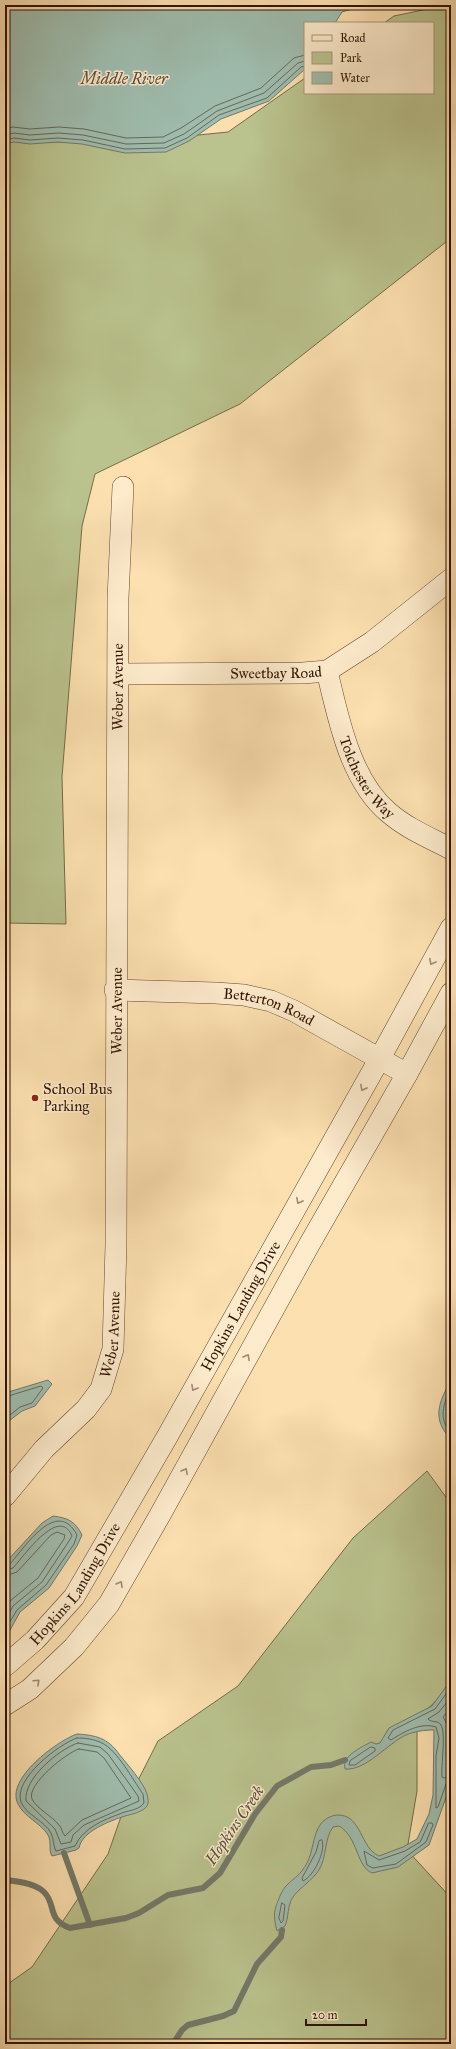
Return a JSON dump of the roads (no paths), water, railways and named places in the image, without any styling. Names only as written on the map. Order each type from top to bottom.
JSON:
[{"type":"street","name":"Weber Avenue","points":[[5,1496],[44,1449],[90,1404],[101,1389],[112,1349],[116,1245],[115,990],[119,674],[118,598],[123,487]]},
{"type":"street","name":"Sweetbay Road","points":[[119,674],[302,673],[327,671],[372,642],[451,579]]},
{"type":"street","name":"Tolchester Way","points":[[327,671],[344,737],[362,782],[387,812],[451,849]]},
{"type":"street","name":"Hopkins Landing Drive","points":[[5,1666],[35,1640],[74,1597],[167,1437],[380,1058],[451,928]]},
{"type":"street","name":"Betterton Road","points":[[115,990],[216,993],[244,995],[271,1001],[294,1011],[407,1074]]},
{"type":"street","name":"Hopkins Landing Drive","points":[[5,1705],[30,1689],[74,1648],[109,1604],[451,993]]},
{"type":"water","name":"Middle River","points":[[5,5],[365,5],[342,12],[336,22],[304,22],[304,70],[269,101],[221,119],[189,141],[166,152],[125,153],[82,144],[58,142],[30,144],[14,142],[5,144]]},
{"type":"water","points":[[48,1380],[52,1384],[35,1406],[22,1411],[5,1424],[5,1393]]},
{"type":"water","points":[[451,1380],[451,1439],[441,1424],[439,1410],[440,1403]]},
{"type":"water","points":[[53,1516],[63,1518],[74,1523],[82,1535],[77,1546],[49,1588],[20,1612],[9,1632],[5,1635],[5,1563],[42,1523]]},
{"type":"water","points":[[451,1680],[451,1774],[449,1789],[429,1845],[398,1867],[372,1873],[363,1864],[354,1844],[345,1831],[339,1826],[333,1827],[328,1837],[322,1865],[313,1877],[293,1897],[285,1926],[277,1931],[275,1913],[280,1895],[285,1887],[300,1873],[307,1863],[318,1829],[321,1823],[325,1820],[338,1815],[346,1816],[352,1820],[368,1846],[379,1856],[403,1847],[417,1839],[429,1814],[433,1795],[434,1730],[420,1731],[406,1735],[361,1766],[345,1769],[345,1764],[349,1756],[358,1749],[371,1742],[376,1744],[380,1743],[389,1728],[432,1706]]},
{"type":"water","points":[[77,1734],[101,1738],[110,1744],[135,1774],[147,1794],[148,1803],[145,1808],[140,1811],[112,1821],[91,1832],[85,1837],[79,1848],[76,1850],[52,1856],[48,1835],[24,1813],[18,1804],[16,1794],[19,1784],[35,1762],[58,1744]]},
{"type":"waterway","name":"Hopkins Creek","points":[[5,1880],[26,1883],[40,1889],[48,1897],[53,1912],[58,1920],[70,1928],[126,1918],[139,1913],[168,1895],[203,1888],[220,1873],[255,1814],[277,1786],[311,1767],[331,1765],[345,1760]]},
{"type":"waterway","points":[[64,1853],[90,1925]]},
{"type":"waterway","name":"Hopkins Creek","points":[[173,2044],[182,2030],[188,2025],[223,2016],[234,2011],[257,1964],[281,1937],[282,1930]]},
{"type":"place","name":"School Bus Parking","points":[[35,1098]]}]
